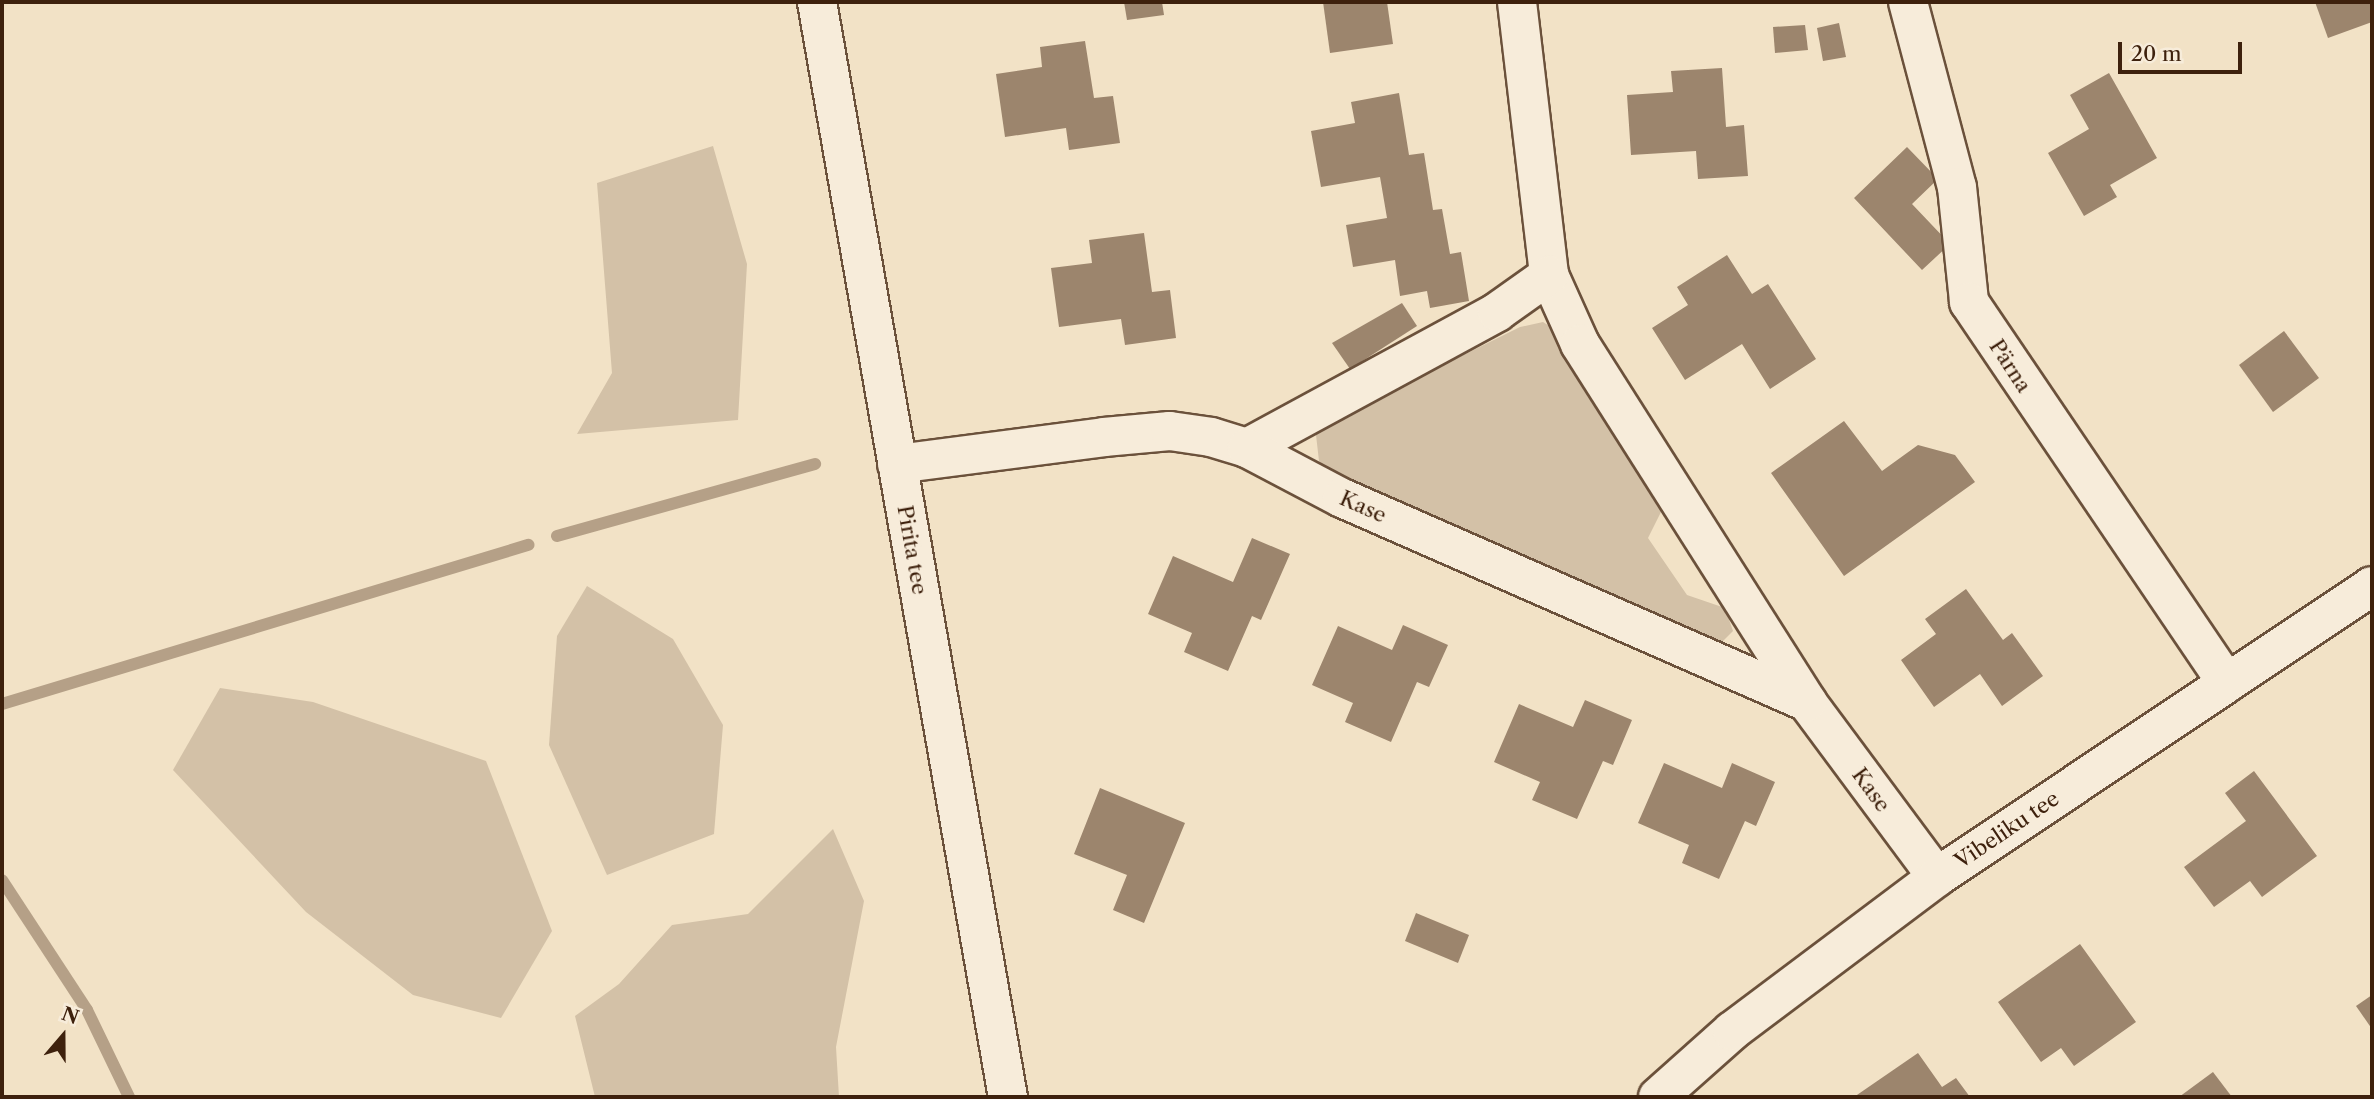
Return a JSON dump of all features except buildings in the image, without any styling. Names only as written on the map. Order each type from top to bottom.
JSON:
[{"type":"street","name":"Pirita tee","points":[[817,2],[1007,1097]]},
{"type":"street","name":"Kase","points":[[1517,2],[1549,275],[1580,344],[1807,702],[1937,877]]},
{"type":"street","name":"Pärna","points":[[1908,2],[1957,187],[1969,302],[2227,683]]},
{"type":"street","points":[[1247,448],[1486,318],[1549,275]]},
{"type":"street","name":"Kase","points":[[897,464],[1170,431],[1247,448],[1342,498],[1807,702]]},
{"type":"street","name":"Vibeliku tee","points":[[1658,1097],[1732,1031],[1937,877],[2372,586]]},
{"type":"shaded area","points":[[713,146],[747,264],[738,420],[577,434],[612,373],[597,183]]},
{"type":"shaded area","points":[[1543,322],[1562,334],[1662,510],[1648,538],[1687,595],[1725,608],[1733,631],[1715,649],[1342,485],[1319,461],[1316,435],[1332,420],[1520,327]]},
{"type":"shaded area","points":[[587,586],[673,639],[723,725],[714,834],[607,875],[549,745],[557,636]]},
{"type":"shaded area","points":[[220,688],[313,702],[486,761],[552,931],[501,1018],[413,995],[306,912],[173,770]]},
{"type":"shaded area","points":[[833,829],[864,901],[836,1047],[839,1097],[595,1097],[575,1016],[619,984],[672,925],[748,914]]},
{"type":"waterway","points":[[557,536],[815,464]]},
{"type":"waterway","points":[[2,704],[528,545]]},
{"type":"waterway","points":[[2,880],[87,1010],[129,1097]]}]
